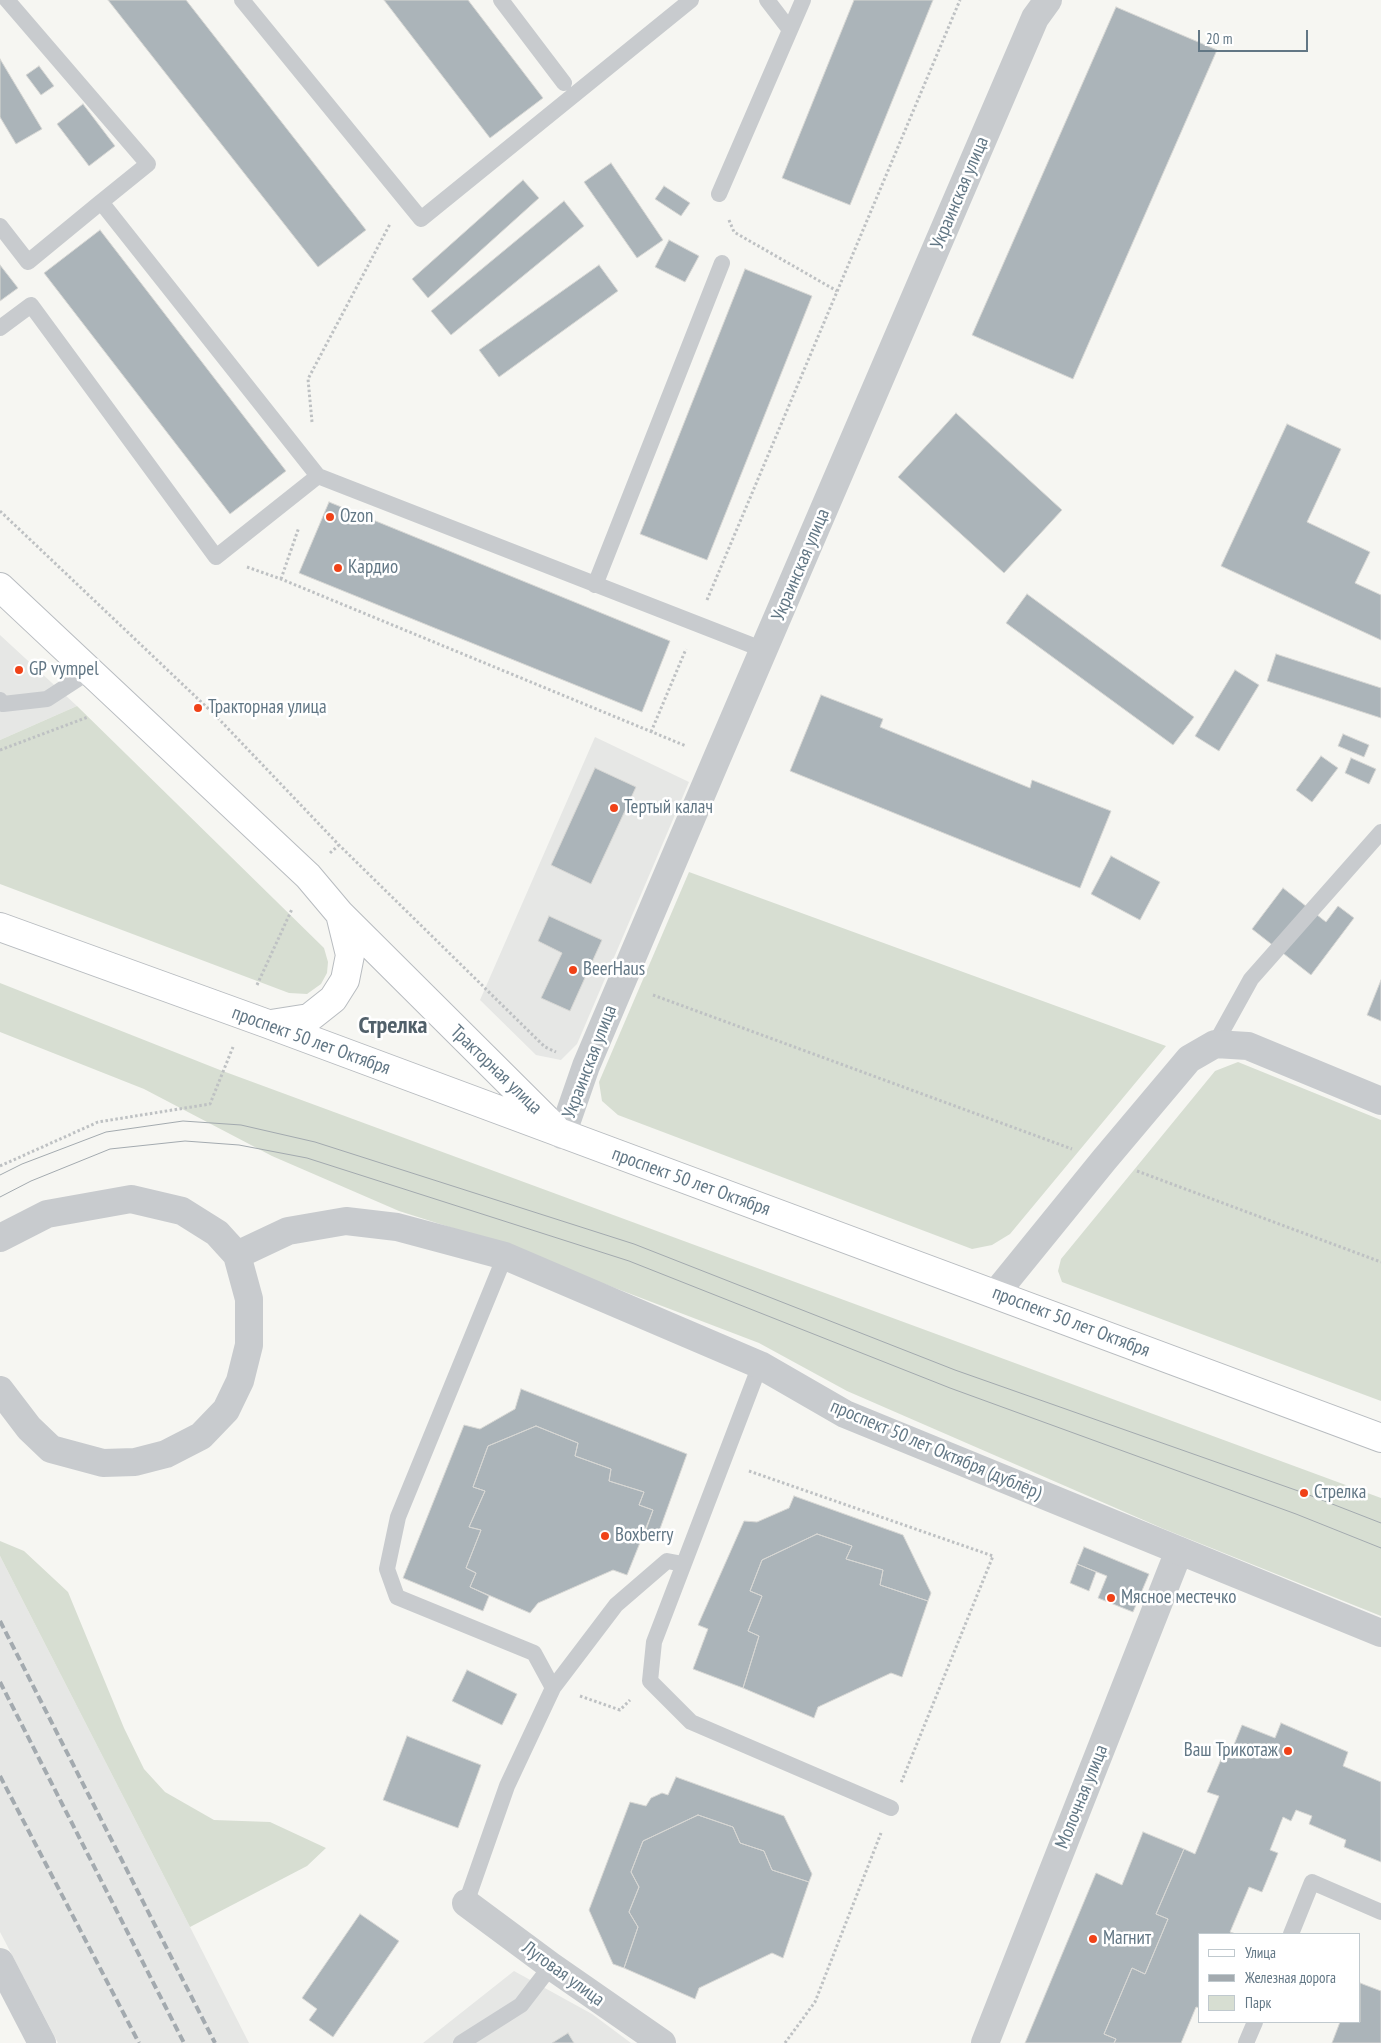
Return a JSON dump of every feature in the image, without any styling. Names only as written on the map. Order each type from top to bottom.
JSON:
[{"type":"main road","name":"Тракторная улица","points":[[0,587],[308,876],[340,914],[448,1024],[562,1135]]},
{"type":"main road","points":[[257,1020],[309,1018],[333,999],[345,980],[350,955],[340,914]]},
{"type":"main road","name":"проспект 50 лет Октября","points":[[0,928],[257,1020],[562,1135],[996,1293],[1381,1438]]},
{"type":"street","name":"Украинская улица","points":[[562,1135],[586,1066],[717,758],[1031,27],[1048,0]]},
{"type":"street","points":[[996,1293],[1189,1059],[1215,1044],[1248,1046],[1381,1101]]},
{"type":"street","points":[[0,1238],[48,1214],[131,1199],[182,1211],[217,1233],[237,1255],[249,1300],[249,1344],[240,1381],[226,1410],[201,1436],[166,1454],[135,1462],[103,1463],[51,1448],[29,1428],[0,1390]]},
{"type":"street","name":"проспект 50 лет Октября (дублёр)","points":[[237,1255],[288,1231],[346,1221],[397,1227],[505,1256],[760,1365],[845,1414],[1381,1633]]},
{"type":"street","name":"Молочная улица","points":[[985,2043],[1179,1551]]},
{"type":"street","name":"Луговая улица","points":[[466,1903],[551,1966],[662,2043]]},
{"type":"street","points":[[0,1962],[42,2043]]},
{"type":"lane","points":[[0,226],[28,262],[148,164],[7,0]]},
{"type":"lane","points":[[242,0],[421,219],[691,0]]},
{"type":"lane","points":[[501,0],[564,83]]},
{"type":"lane","points":[[767,0],[790,30]]},
{"type":"lane","points":[[718,194],[803,0]]},
{"type":"lane","points":[[101,202],[318,476],[764,650]]},
{"type":"lane","points":[[595,585],[722,263]]},
{"type":"lane","points":[[0,328],[31,305],[216,557],[318,476]]},
{"type":"lane","points":[[0,700],[4,704],[46,699],[90,672]]},
{"type":"lane","points":[[1215,1044],[1251,979],[1381,832]]},
{"type":"lane","points":[[505,1256],[398,1517],[387,1569],[397,1597],[534,1653],[553,1688]]},
{"type":"lane","points":[[760,1365],[654,1642],[650,1681],[691,1722],[891,1808]]},
{"type":"lane","points":[[466,1903],[507,1786],[553,1688],[616,1605],[667,1561],[683,1564]]},
{"type":"lane","points":[[1291,1933],[1312,1882],[1381,1912]]},
{"type":"lane","points":[[461,2043],[521,2005],[551,1966]]},
{"type":"lane","points":[[1246,2043],[1254,2023]]},
{"type":"path","points":[[651,732],[960,0]]},
{"type":"path","points":[[718,194],[734,232],[837,291]]},
{"type":"path","points":[[318,476],[308,380],[403,198]]},
{"type":"path","points":[[281,579],[301,522]]},
{"type":"path","points":[[216,557],[281,579],[717,758]]},
{"type":"path","points":[[0,750],[88,717]]},
{"type":"path","points":[[0,1166],[98,1122],[210,1104],[257,1020],[269,955]]},
{"type":"path","points":[[722,1461],[993,1556],[815,2002],[785,2043]]},
{"type":"path","points":[[553,1688],[620,1710],[650,1681]]},
{"type":"shaded area","name":"GP vympel","points":[[0,635],[77,706],[0,740]]},
{"type":"shaded area","points":[[595,737],[689,782],[577,1044],[561,1060],[536,1055],[480,1000]]},
{"type":"shaded area","points":[[0,1556],[249,2043],[58,2043],[0,1932]]},
{"type":"shaded area","points":[[514,1971],[592,2014],[631,2043],[423,2043]]},
{"type":"green space","points":[[77,706],[324,948],[328,962],[327,973],[321,984],[307,994],[289,993],[0,884],[0,740]]},
{"type":"green space","points":[[689,872],[1166,1046],[1010,1234],[992,1245],[972,1249],[618,1115],[602,1101],[599,1082]]},
{"type":"green space","points":[[0,983],[220,1070],[1381,1498],[1381,1616],[1164,1529],[847,1391],[759,1343],[484,1238],[399,1211],[272,1156],[144,1089],[0,1032]]},
{"type":"green space","points":[[1238,1062],[1381,1120],[1381,1401],[1062,1282],[1058,1271],[1061,1259],[1215,1071]]},
{"type":"green space","points":[[0,1541],[24,1551],[68,1592],[124,1728],[144,1769],[165,1792],[214,1820],[270,1822],[326,1848],[307,1866],[190,1927],[0,1556]]},
{"type":"building","points":[[108,0],[186,0],[366,230],[318,267]]},
{"type":"building","points":[[384,0],[468,0],[543,98],[490,138]]},
{"type":"building","points":[[854,0],[933,0],[850,205],[782,178]]},
{"type":"building","points":[[1116,7],[1217,50],[1073,379],[972,335]]},
{"type":"building","points":[[0,59],[42,129],[16,144],[0,117]]},
{"type":"building","points":[[39,66],[54,86],[41,95],[26,75]]},
{"type":"building","points":[[83,104],[115,146],[89,166],[57,124]]},
{"type":"building","points":[[611,163],[663,240],[637,258],[584,182]]},
{"type":"building","points":[[523,180],[539,198],[428,298],[412,279]]},
{"type":"building","points":[[664,186],[690,203],[681,216],[655,199]]},
{"type":"building","points":[[564,201],[584,226],[451,335],[431,311]]},
{"type":"building","points":[[100,230],[286,471],[230,514],[44,273]]},
{"type":"building","points":[[669,240],[699,256],[685,282],[655,267]]},
{"type":"building","points":[[0,265],[18,288],[0,301]]},
{"type":"building","points":[[599,265],[618,291],[499,377],[479,350]]},
{"type":"building","points":[[745,269],[812,296],[707,560],[640,534]]},
{"type":"building","points":[[956,413],[1062,510],[1004,573],[898,477]]},
{"type":"building","points":[[1287,424],[1341,449],[1307,522],[1370,552],[1355,583],[1381,595],[1381,640],[1221,566]]},
{"type":"building","points":[[329,502],[670,641],[642,712],[299,573]]},
{"type":"building","points":[[1027,594],[1194,717],[1173,745],[1006,623]]},
{"type":"building","points":[[1276,654],[1381,688],[1381,718],[1267,681]]},
{"type":"building","points":[[1235,670],[1259,685],[1219,751],[1195,736]]},
{"type":"building","points":[[821,695],[883,719],[880,727],[1030,788],[1032,780],[1111,811],[1080,888],[790,771]]},
{"type":"building","points":[[1343,734],[1369,745],[1364,757],[1338,746]]},
{"type":"building","points":[[1321,756],[1338,768],[1312,802],[1296,790]]},
{"type":"building","points":[[1351,758],[1376,769],[1369,784],[1345,773]]},
{"type":"building","points":[[595,768],[636,787],[591,884],[551,865]]},
{"type":"building","points":[[1111,856],[1160,882],[1140,920],[1091,894]]},
{"type":"building","points":[[1283,888],[1326,922],[1338,906],[1354,918],[1311,975],[1252,929]]},
{"type":"building","points":[[549,916],[602,940],[570,1011],[541,998],[562,953],[538,941]]},
{"type":"building","points":[[1381,980],[1381,1021],[1367,1015]]},
{"type":"building","points":[[521,1389],[687,1454],[657,1537],[645,1533],[653,1510],[639,1505],[644,1492],[609,1481],[611,1469],[575,1456],[578,1443],[536,1426],[488,1446],[473,1487],[485,1491],[469,1527],[481,1530],[466,1568],[476,1573],[470,1587],[489,1596],[483,1611],[403,1578],[464,1425],[480,1429],[515,1409]]},
{"type":"building","points":[[536,1426],[578,1443],[575,1456],[611,1469],[609,1481],[644,1492],[639,1505],[653,1510],[627,1575],[613,1570],[538,1603],[530,1613],[470,1587],[476,1573],[466,1568],[481,1530],[469,1527],[485,1491],[473,1487],[488,1446]]},
{"type":"building","points":[[794,1496],[903,1535],[931,1593],[928,1601],[880,1585],[883,1570],[846,1559],[852,1546],[817,1534],[762,1560],[750,1591],[762,1596],[748,1631],[759,1636],[743,1688],[693,1669],[708,1629],[698,1625],[744,1521],[757,1522],[789,1508]]},
{"type":"building","points":[[817,1534],[852,1546],[846,1559],[883,1570],[880,1585],[928,1601],[902,1677],[891,1673],[818,1707],[814,1718],[743,1688],[759,1636],[748,1631],[762,1596],[750,1591],[762,1560]]},
{"type":"building","points":[[1084,1547],[1149,1574],[1133,1612],[1098,1598],[1107,1576],[1077,1564]]},
{"type":"building","points":[[1077,1564],[1096,1572],[1089,1591],[1070,1583]]},
{"type":"building","points":[[467,1670],[517,1694],[502,1725],[452,1701]]},
{"type":"building","points":[[1281,1723],[1348,1752],[1343,1766],[1381,1782],[1381,1862],[1344,1847],[1346,1840],[1309,1824],[1312,1816],[1296,1810],[1291,1821],[1283,1817],[1270,1850],[1278,1853],[1262,1892],[1249,1887],[1230,1932],[1233,1933],[1198,1933],[1198,2008],[1196,2007],[1181,2043],[1114,2043],[1116,2039],[1104,2034],[1132,1968],[1145,1974],[1168,1919],[1156,1914],[1184,1849],[1195,1854],[1219,1796],[1207,1792],[1223,1755],[1229,1757],[1242,1725],[1275,1738]]},
{"type":"building","points":[[407,1736],[481,1765],[458,1828],[383,1800]]},
{"type":"building","points":[[676,1777],[784,1816],[812,1874],[809,1882],[772,1870],[764,1851],[740,1843],[733,1827],[698,1815],[643,1841],[631,1872],[639,1887],[629,1912],[638,1927],[624,1968],[613,1964],[589,1910],[630,1802],[646,1806],[651,1798],[662,1793],[668,1795]]},
{"type":"building","points":[[698,1815],[733,1827],[740,1843],[764,1851],[772,1870],[809,1882],[783,1958],[772,1953],[699,1988],[695,1999],[624,1968],[638,1927],[629,1912],[639,1887],[631,1872],[643,1841]]},
{"type":"building","points":[[1143,1832],[1184,1849],[1156,1914],[1168,1919],[1145,1974],[1132,1968],[1104,2034],[1116,2039],[1114,2043],[1025,2043],[1096,1873],[1122,1885]]},
{"type":"building","points":[[360,1914],[399,1941],[333,2037],[309,2020],[317,2009],[302,1998]]},
{"type":"building","points":[[1361,1983],[1381,1991],[1381,2043],[1332,2043],[1340,2023],[1361,2023]]},
{"type":"building","points":[[568,2033],[574,2043],[552,2043]]},
{"type":"tram line","points":[[0,1175],[22,1164],[106,1132],[183,1121],[241,1125],[315,1142],[634,1244],[955,1370],[1304,1493],[1381,1523]]},
{"type":"tram line","points":[[0,1197],[31,1181],[110,1149],[185,1141],[239,1145],[307,1158],[629,1261],[950,1388],[1296,1514],[1381,1548]]},
{"type":"railway","points":[[0,1621],[215,2043]]},
{"type":"railway","points":[[0,1682],[184,2043]]},
{"type":"railway","points":[[0,1776],[139,2043]]},
{"type":"place","name":"Ozon","points":[[330,517]]},
{"type":"place","name":"Кардио","points":[[338,568]]},
{"type":"place","name":"GP vympel","points":[[19,670]]},
{"type":"place","name":"Тракторная улица","points":[[198,708]]},
{"type":"place","name":"Тертый калач","points":[[614,808]]},
{"type":"place","name":"BeerHaus","points":[[573,970]]},
{"type":"place","name":"Стрелка","points":[[1304,1493]]},
{"type":"place","name":"Boxberry","points":[[605,1536]]},
{"type":"place","name":"Мясное местечко","points":[[1111,1598]]},
{"type":"place","name":"Ваш Трикотаж","points":[[1288,1751]]},
{"type":"place","name":"Магнит","points":[[1093,1939]]},
{"type":"district","name":"Стрелка","points":[[393,1026]]}]
